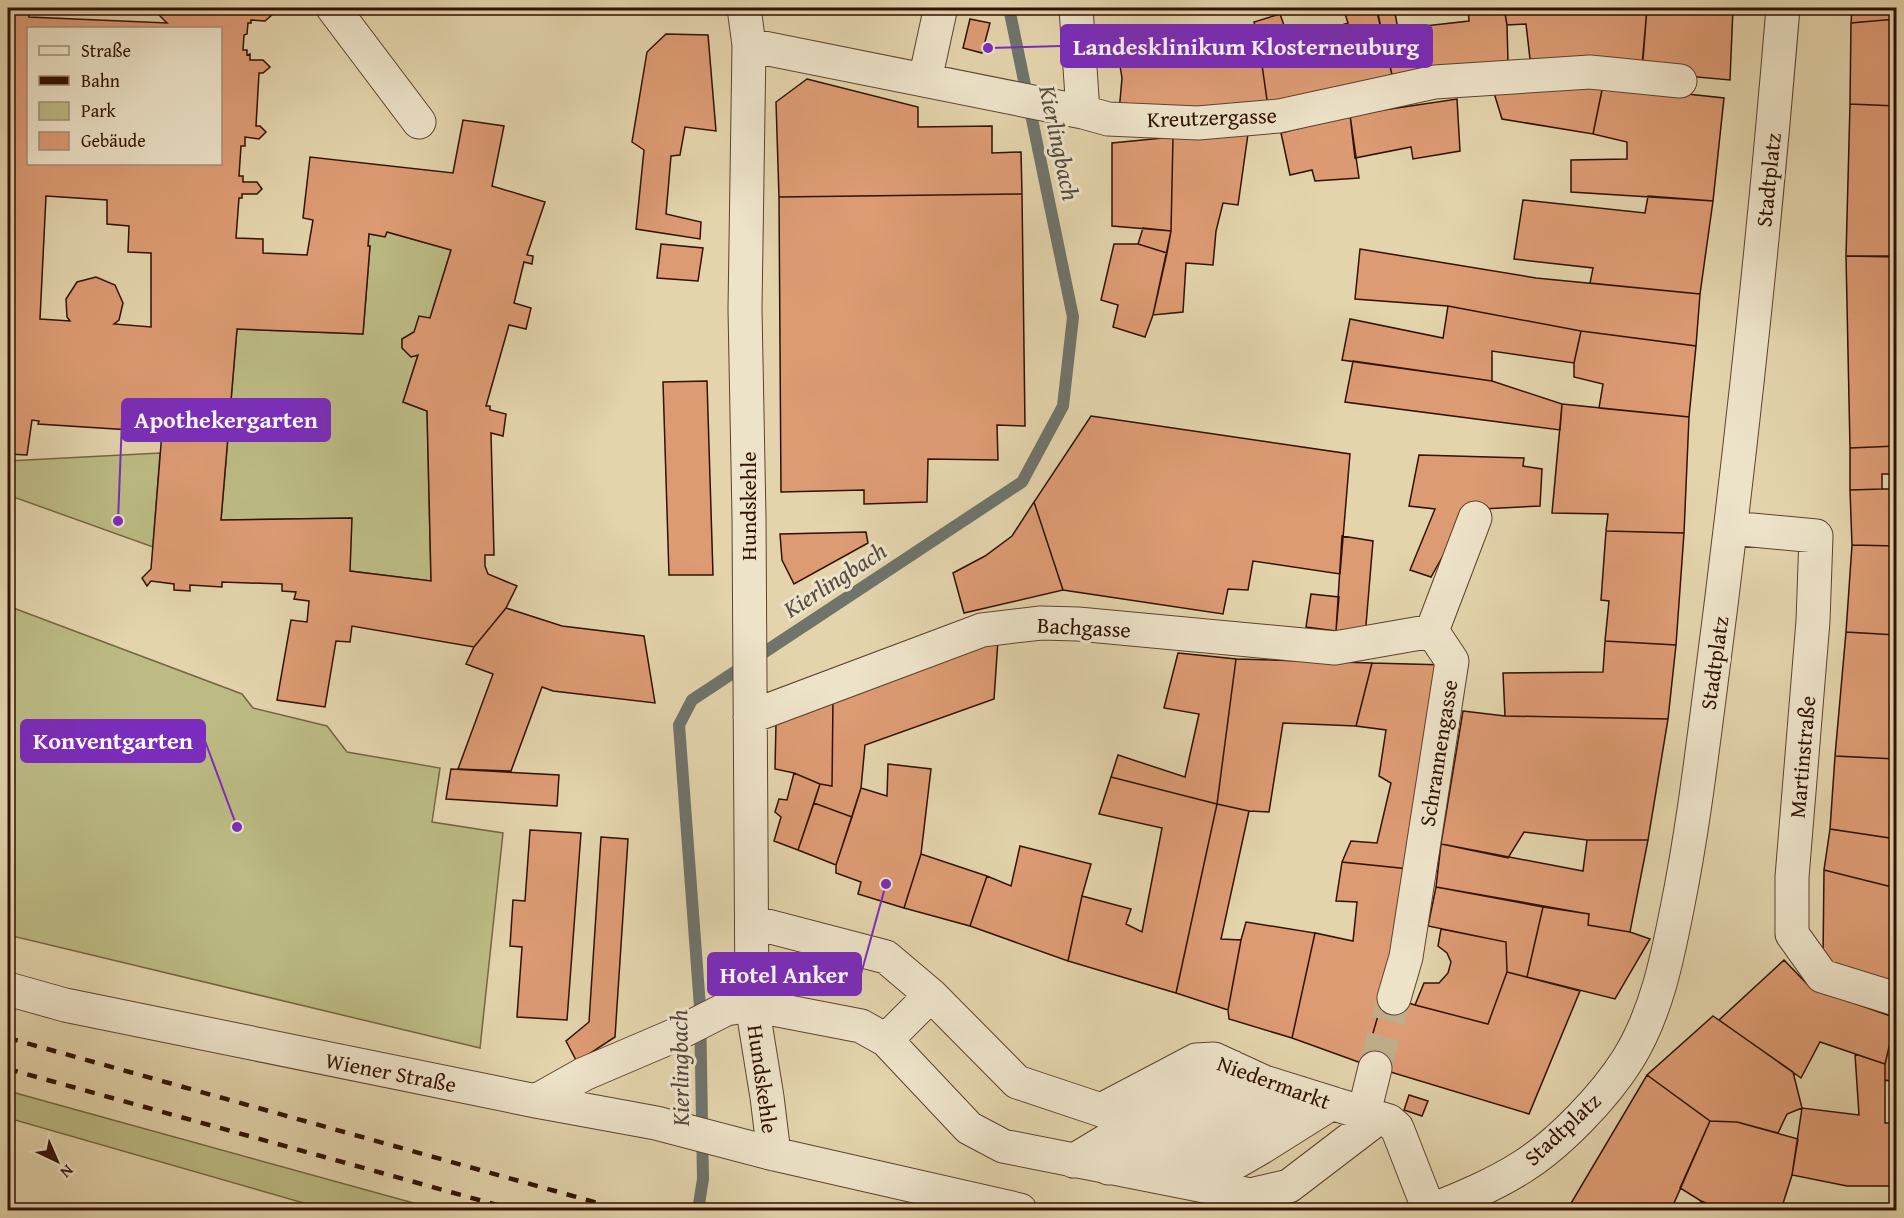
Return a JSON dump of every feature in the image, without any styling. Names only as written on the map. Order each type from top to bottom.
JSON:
[{"type":"street","points":[[333,8],[419,122]]},
{"type":"street","name":"Hundskehle","points":[[744,8],[749,45],[746,309],[752,922],[739,1007],[767,1097],[774,1154]]},
{"type":"street","points":[[1069,109],[1076,8]]},
{"type":"street","name":"Stadtplatz","points":[[1449,1208],[1521,1168],[1541,1153],[1576,1122],[1603,1092],[1628,1059],[1644,1028],[1667,963],[1684,878],[1702,759],[1731,528],[1783,8]]},
{"type":"street","points":[[925,80],[935,9]]},
{"type":"street","name":"Kreutzergasse","points":[[749,45],[1011,97],[1108,119],[1198,123],[1279,116],[1435,82],[1590,72],[1680,81]]},
{"type":"street","points":[[1432,631],[1474,518]]},
{"type":"street","name":"Martinstraße","points":[[1731,528],[1816,536],[1813,621],[1792,877],[1792,934],[1822,976],[1896,999]]},
{"type":"street","name":"Bachgasse","points":[[750,705],[982,630],[1041,623],[1078,624],[1335,648],[1432,631]]},
{"type":"street","name":"Schrannengasse","points":[[1394,998],[1406,957],[1452,661],[1432,631]]},
{"type":"street","name":"Niedermarkt","points":[[752,922],[886,957],[932,995],[1017,1082],[1101,1110],[1196,1060],[1214,1059],[1264,1082],[1389,1121],[1397,1128],[1449,1208]]},
{"type":"street","name":"Wiener Straße","points":[[8,989],[65,1005],[536,1101],[656,1123],[774,1154]]},
{"type":"street","points":[[886,1040],[932,995]]},
{"type":"street","points":[[739,1007],[861,1026],[886,1040],[969,1128],[1003,1146],[1250,1195],[1289,1186],[1371,1115],[1375,1068]]},
{"type":"street","name":"Hundskehle","points":[[536,1101],[584,1074],[739,1007]]},
{"type":"street","points":[[1073,1161],[1232,1067]]},
{"type":"street","points":[[1108,1168],[1264,1082]]},
{"type":"street","points":[[1148,1175],[1300,1093]]},
{"type":"street","points":[[1198,1184],[1332,1104]]},
{"type":"street","points":[[774,1154],[1020,1210]]},
{"type":"green space","points":[[387,232],[451,250],[430,318],[402,339],[402,348],[411,357],[418,355],[403,402],[427,411],[431,581],[350,571],[351,518],[221,520],[237,329],[363,334],[369,234]]},
{"type":"green space","points":[[160,453],[153,547],[8,495],[8,461]]},
{"type":"green space","points":[[8,606],[242,694],[253,708],[327,726],[347,752],[440,768],[432,822],[503,833],[480,1048],[8,935]]},
{"type":"green space","points":[[8,1090],[439,1210],[328,1210],[8,1118]]},
{"type":"building","points":[[8,8],[30,8],[29,17],[167,23],[159,15],[160,8],[220,8],[222,11],[233,8],[266,8],[273,14],[265,21],[251,20],[251,23],[248,23],[243,50],[247,50],[247,55],[250,54],[250,60],[263,60],[270,67],[263,73],[259,73],[256,126],[260,126],[266,132],[259,139],[245,137],[245,146],[241,146],[239,176],[243,176],[243,182],[257,182],[262,189],[257,194],[242,194],[242,198],[239,198],[236,238],[263,239],[263,253],[307,255],[313,220],[303,218],[310,157],[453,173],[463,120],[504,126],[492,186],[545,202],[527,255],[533,256],[532,264],[524,262],[514,303],[531,308],[526,329],[509,325],[486,406],[490,406],[490,410],[506,414],[503,436],[491,433],[494,555],[485,555],[485,566],[488,574],[517,586],[506,608],[474,647],[352,626],[350,642],[336,641],[325,707],[277,700],[291,620],[307,622],[309,601],[294,599],[296,592],[282,591],[282,584],[222,582],[222,587],[190,585],[190,591],[174,590],[174,584],[151,581],[147,586],[142,578],[151,569],[162,432],[38,424],[39,421],[32,420],[27,455],[8,454]],"holes":[[[46,196],[107,200],[107,224],[129,226],[128,252],[151,253],[151,327],[114,324],[119,320],[123,303],[115,285],[96,277],[77,282],[66,299],[67,317],[70,321],[40,319]],[[387,232],[451,250],[430,318],[419,316],[414,332],[402,339],[402,348],[411,357],[418,355],[403,402],[427,411],[431,581],[350,571],[352,518],[221,520],[237,329],[363,334],[369,234],[385,237]]]},
{"type":"building","points":[[1343,8],[1376,8],[1393,79],[1268,107],[1254,22],[1280,14],[1291,45],[1343,40],[1339,26],[1348,23]]},
{"type":"building","points":[[1394,8],[1398,29],[1469,21],[1468,8],[1504,8],[1508,62],[1393,79],[1377,10]]},
{"type":"building","points":[[1504,8],[1647,8],[1642,66],[1530,59],[1526,24],[1507,25]]},
{"type":"building","points":[[1647,8],[1733,8],[1730,80],[1642,72]]},
{"type":"building","points":[[1852,8],[1896,8],[1896,19],[1851,23]]},
{"type":"building","points":[[970,19],[990,23],[982,53],[963,48]]},
{"type":"building","points":[[1896,19],[1896,106],[1850,104],[1851,23]]},
{"type":"building","points":[[666,34],[708,35],[716,131],[685,127],[680,155],[671,156],[666,214],[701,222],[700,239],[636,229],[644,150],[632,142],[647,52]]},
{"type":"building","points":[[1259,44],[1268,107],[1119,112],[1122,78],[1117,48],[1188,53]]},
{"type":"building","points":[[807,79],[918,107],[918,127],[992,126],[992,153],[1021,152],[1022,194],[779,197],[776,102]]},
{"type":"building","points":[[1603,85],[1724,98],[1713,201],[1571,192],[1571,160],[1627,159],[1627,142],[1593,134]]},
{"type":"building","points":[[1603,85],[1593,134],[1502,119],[1494,93]]},
{"type":"building","points":[[1457,99],[1460,151],[1413,159],[1411,147],[1355,158],[1350,115]]},
{"type":"building","points":[[1850,104],[1896,106],[1896,256],[1846,256]]},
{"type":"building","points":[[1350,115],[1359,178],[1315,181],[1312,170],[1290,175],[1281,133]]},
{"type":"building","points":[[1248,134],[1238,205],[1223,203],[1216,231],[1213,265],[1186,263],[1183,312],[1153,315],[1171,231],[1173,137]]},
{"type":"building","points":[[1173,137],[1171,231],[1112,226],[1112,143]]},
{"type":"building","points":[[1022,194],[1025,426],[997,425],[998,460],[928,459],[927,502],[864,504],[864,490],[781,492],[779,197]]},
{"type":"building","points":[[1648,196],[1713,201],[1700,294],[1590,283],[1593,268],[1514,259],[1523,200],[1645,213]]},
{"type":"building","points":[[1143,228],[1171,231],[1167,253],[1138,244]]},
{"type":"building","points":[[661,244],[703,248],[698,281],[657,278]]},
{"type":"building","points":[[1114,244],[1138,244],[1167,253],[1153,315],[1145,337],[1113,327],[1118,305],[1101,300]]},
{"type":"building","points":[[1360,249],[1536,278],[1700,294],[1696,346],[1581,331],[1448,306],[1355,299]]},
{"type":"building","points":[[1846,256],[1896,257],[1896,446],[1850,448]]},
{"type":"building","points":[[1448,306],[1581,331],[1574,363],[1492,351],[1492,381],[1342,360],[1350,319],[1443,338]]},
{"type":"building","points":[[1581,331],[1696,346],[1689,417],[1599,408],[1603,384],[1574,377],[1574,363]]},
{"type":"building","points":[[1353,361],[1492,381],[1562,404],[1560,430],[1345,402]]},
{"type":"building","points":[[707,381],[713,575],[669,575],[663,382]]},
{"type":"building","points":[[1562,404],[1689,417],[1684,533],[1606,531],[1608,514],[1552,513]]},
{"type":"building","points":[[1091,416],[1350,454],[1340,574],[1253,561],[1248,590],[1228,589],[1223,614],[1063,590],[1034,502]]},
{"type":"building","points":[[1896,446],[1896,474],[1882,474],[1882,489],[1850,490],[1850,448]]},
{"type":"building","points":[[1419,455],[1524,458],[1523,466],[1542,469],[1540,506],[1462,510],[1449,545],[1431,577],[1410,570],[1435,509],[1409,506]]},
{"type":"building","points":[[1896,489],[1896,546],[1852,545],[1850,490]]},
{"type":"building","points":[[1034,502],[1063,590],[964,613],[953,573],[985,556],[1012,536]]},
{"type":"building","points":[[1606,531],[1684,533],[1676,645],[1605,641],[1609,601],[1601,600]]},
{"type":"building","points":[[866,532],[868,543],[794,584],[782,560],[780,534]]},
{"type":"building","points":[[1342,536],[1373,541],[1365,637],[1336,631]]},
{"type":"building","points":[[1852,545],[1896,546],[1896,635],[1846,632]]},
{"type":"building","points":[[1311,594],[1339,597],[1336,631],[1306,627]]},
{"type":"building","points":[[506,608],[562,626],[644,636],[655,703],[553,691],[542,687],[511,771],[458,769],[493,674],[466,664],[474,647]]},
{"type":"building","points":[[1846,632],[1896,635],[1896,759],[1835,756]]},
{"type":"building","points":[[998,640],[994,699],[865,745],[861,788],[852,817],[814,803],[820,784],[832,786],[833,699]]},
{"type":"building","points":[[1605,641],[1676,645],[1668,719],[1505,716],[1503,673],[1603,672]]},
{"type":"building","points":[[1178,653],[1236,659],[1217,804],[1111,777],[1118,755],[1185,777],[1199,714],[1164,708]]},
{"type":"building","points":[[1236,659],[1372,663],[1356,726],[1283,723],[1269,812],[1249,811],[1217,804]]},
{"type":"building","points":[[1372,663],[1446,665],[1409,869],[1342,862],[1351,841],[1377,843],[1391,783],[1379,776],[1386,730],[1356,726]]},
{"type":"building","points":[[833,699],[832,786],[775,769],[776,723]]},
{"type":"building","points":[[1463,711],[1505,716],[1668,719],[1648,840],[1587,840],[1524,832],[1508,858],[1441,844]]},
{"type":"building","points":[[1835,756],[1896,759],[1896,839],[1830,829]]},
{"type":"building","points":[[888,764],[931,769],[921,854],[904,908],[858,894],[861,882],[836,873],[836,865],[861,788],[887,796]]},
{"type":"building","points":[[451,769],[559,775],[557,806],[446,799]]},
{"type":"building","points":[[794,773],[820,784],[798,850],[774,841],[781,817],[775,812],[779,799],[787,800]]},
{"type":"building","points":[[1111,777],[1217,804],[1176,993],[1068,961],[1082,896],[1131,909],[1126,924],[1142,932],[1162,828],[1099,814]]},
{"type":"building","points":[[814,803],[852,817],[836,865],[798,850]]},
{"type":"building","points":[[1217,804],[1249,811],[1221,939],[1241,940],[1228,1010],[1176,993]]},
{"type":"building","points":[[1830,829],[1896,839],[1896,888],[1824,870]]},
{"type":"building","points":[[530,830],[581,833],[567,1020],[517,1017],[522,947],[510,946],[513,900],[525,901]]},
{"type":"building","points":[[601,837],[628,839],[615,1037],[577,1062],[566,1041],[589,1022]]},
{"type":"building","points":[[1587,840],[1648,840],[1630,932],[1588,925],[1589,914],[1436,887],[1441,844],[1583,871]]},
{"type":"building","points":[[1020,846],[1091,864],[1068,961],[970,926],[987,876],[1011,886]]},
{"type":"building","points":[[921,854],[987,876],[970,926],[904,908]]},
{"type":"building","points":[[1342,862],[1409,869],[1384,995],[1364,1064],[1292,1038],[1315,933],[1353,941],[1357,902],[1336,901]]},
{"type":"building","points":[[1824,870],[1896,888],[1896,983],[1831,969],[1823,958]]},
{"type":"building","points":[[1436,887],[1543,907],[1527,977],[1507,972],[1506,942],[1428,926]]},
{"type":"building","points":[[1543,907],[1589,914],[1588,925],[1630,932],[1650,939],[1615,999],[1527,977]]},
{"type":"building","points":[[1246,922],[1315,933],[1292,1038],[1229,1019],[1228,1010]]},
{"type":"building","points":[[1441,929],[1506,942],[1507,972],[1488,1024],[1415,1005],[1424,983],[1439,983],[1448,973],[1451,962],[1447,953],[1438,946]]},
{"type":"building","points":[[1784,960],[1811,988],[1896,1018],[1885,1064],[1820,1042],[1801,1078],[1719,1020]]},
{"type":"building","points":[[1507,972],[1580,991],[1529,1114],[1364,1064],[1384,995],[1488,1024]]},
{"type":"building","points":[[1713,1016],[1793,1072],[1802,1108],[1787,1114],[1778,1133],[1737,1122],[1710,1121],[1647,1075]]},
{"type":"building","points":[[1896,1018],[1896,1082],[1885,1080],[1885,1064]]},
{"type":"building","points":[[1855,1054],[1885,1064],[1885,1123],[1893,1123],[1894,1186],[1847,1186],[1792,1175],[1802,1108],[1859,1115]]},
{"type":"building","points":[[1647,1075],[1710,1121],[1671,1210],[1567,1210]]},
{"type":"building","points":[[1409,1095],[1428,1101],[1422,1116],[1404,1110]]},
{"type":"building","points":[[1710,1121],[1737,1122],[1798,1139],[1792,1175],[1781,1210],[1724,1210],[1701,1201],[1680,1188]]},
{"type":"building","points":[[1701,1201],[1724,1210],[1698,1210]]},
{"type":"waterway","name":"Kierlingbach","points":[[698,1210],[703,1179],[700,1007],[679,725],[692,700],[1022,482],[1063,406],[1073,317],[1009,8]]},
{"type":"tunnel","points":[[1375,1068],[1394,998]]},
{"type":"railway","points":[[8,1038],[623,1210]]},
{"type":"railway","points":[[8,1069],[515,1210]]},
{"type":"place","name":"Landesklinikum Klosterneuburg","points":[[988,48]]},
{"type":"place","name":"Apothekergarten","points":[[118,521]]},
{"type":"place","name":"Konventgarten","points":[[237,827]]},
{"type":"place","name":"Hotel Anker","points":[[886,884]]}]
